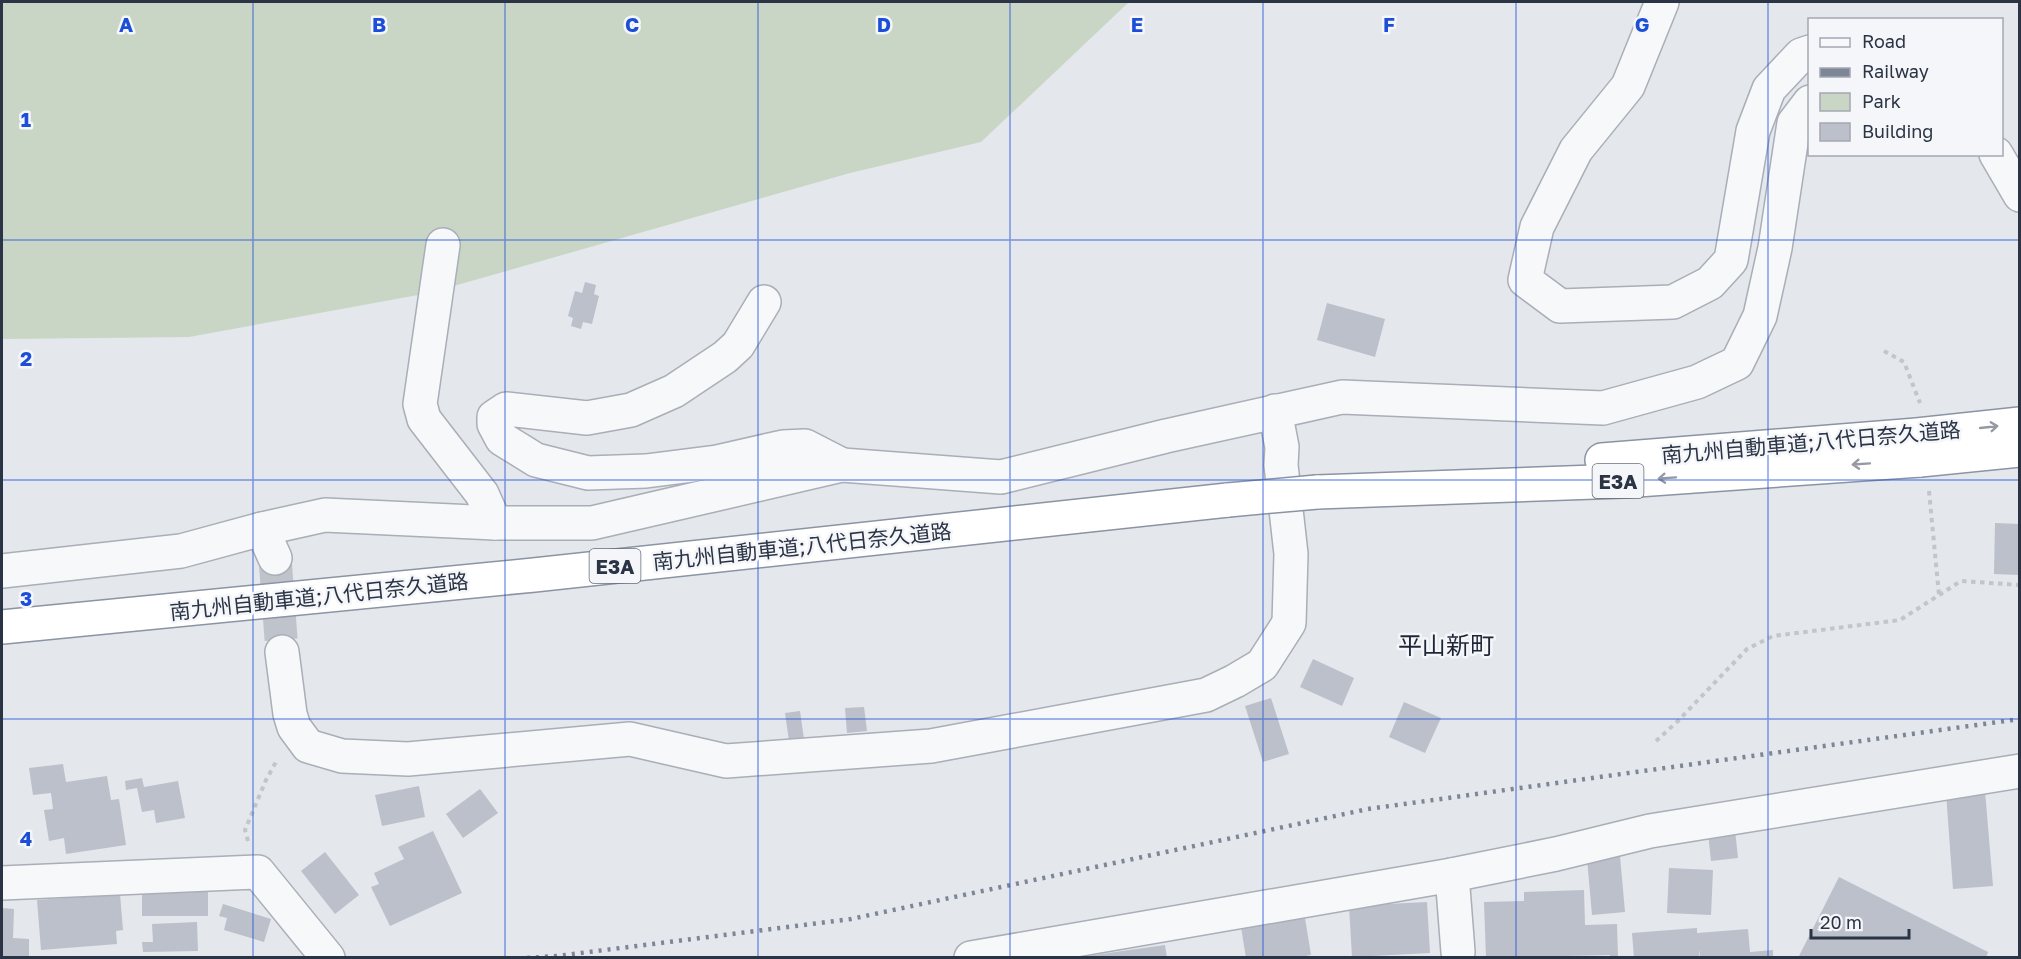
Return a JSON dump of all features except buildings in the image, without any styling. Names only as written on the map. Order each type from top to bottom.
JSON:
[{"type":"highway","name":"南九州自動車道;八代日奈久道路","points":[[2,627],[534,575],[1228,500],[1317,492],[1623,481],[1918,448],[2019,424]]},
{"type":"highway","name":"南九州自動車道;八代日奈久道路","points":[[1918,448],[2019,450]]},
{"type":"street","points":[[1662,2],[1628,86],[1576,150],[1537,227],[1525,280],[1560,306],[1673,302],[1710,283],[1731,260],[1753,130],[1769,89],[1801,55],[1808,52]]},
{"type":"street","points":[[2,571],[269,543],[325,515],[495,523],[592,523],[842,465],[1000,477],[1342,397],[1603,408],[1697,382],[1737,363],[1760,316],[1775,248],[1794,123],[1808,103]]},
{"type":"street","points":[[1997,156],[2019,195]]},
{"type":"street","points":[[443,245],[420,404],[424,419],[482,494],[495,523]]},
{"type":"street","points":[[764,302],[738,345],[725,357],[674,391],[631,410],[587,418],[506,409],[494,417],[494,424],[502,439],[536,460],[588,473],[646,471],[717,462],[783,447],[805,446],[842,465]]},
{"type":"street","points":[[282,652],[290,714],[294,727],[308,746],[342,756],[408,759],[630,738],[726,761],[931,746],[1206,695],[1262,664],[1288,624],[1291,554],[1281,465],[1282,447],[1275,411]]},
{"type":"street","points":[[971,957],[1452,875],[1556,854],[1650,831],[2019,771]]},
{"type":"street","points":[[2,883],[258,872],[328,957]]},
{"type":"street","points":[[1452,875],[1458,952]]},
{"type":"path","points":[[1656,741],[1678,722],[1747,649],[1773,636],[1900,620],[1961,581],[2019,585]]},
{"type":"path","points":[[258,872],[245,830],[266,780],[294,727]]},
{"type":"green space","points":[[2,2],[1129,2],[981,142],[850,173],[429,293],[189,337],[2,339]]},
{"type":"tunnel","points":[[275,558],[282,652]]},
{"type":"railway","points":[[527,958],[851,919],[1368,809],[2020,719]]},
{"type":"district","name":"平山新町","points":[[1446,644]]}]
